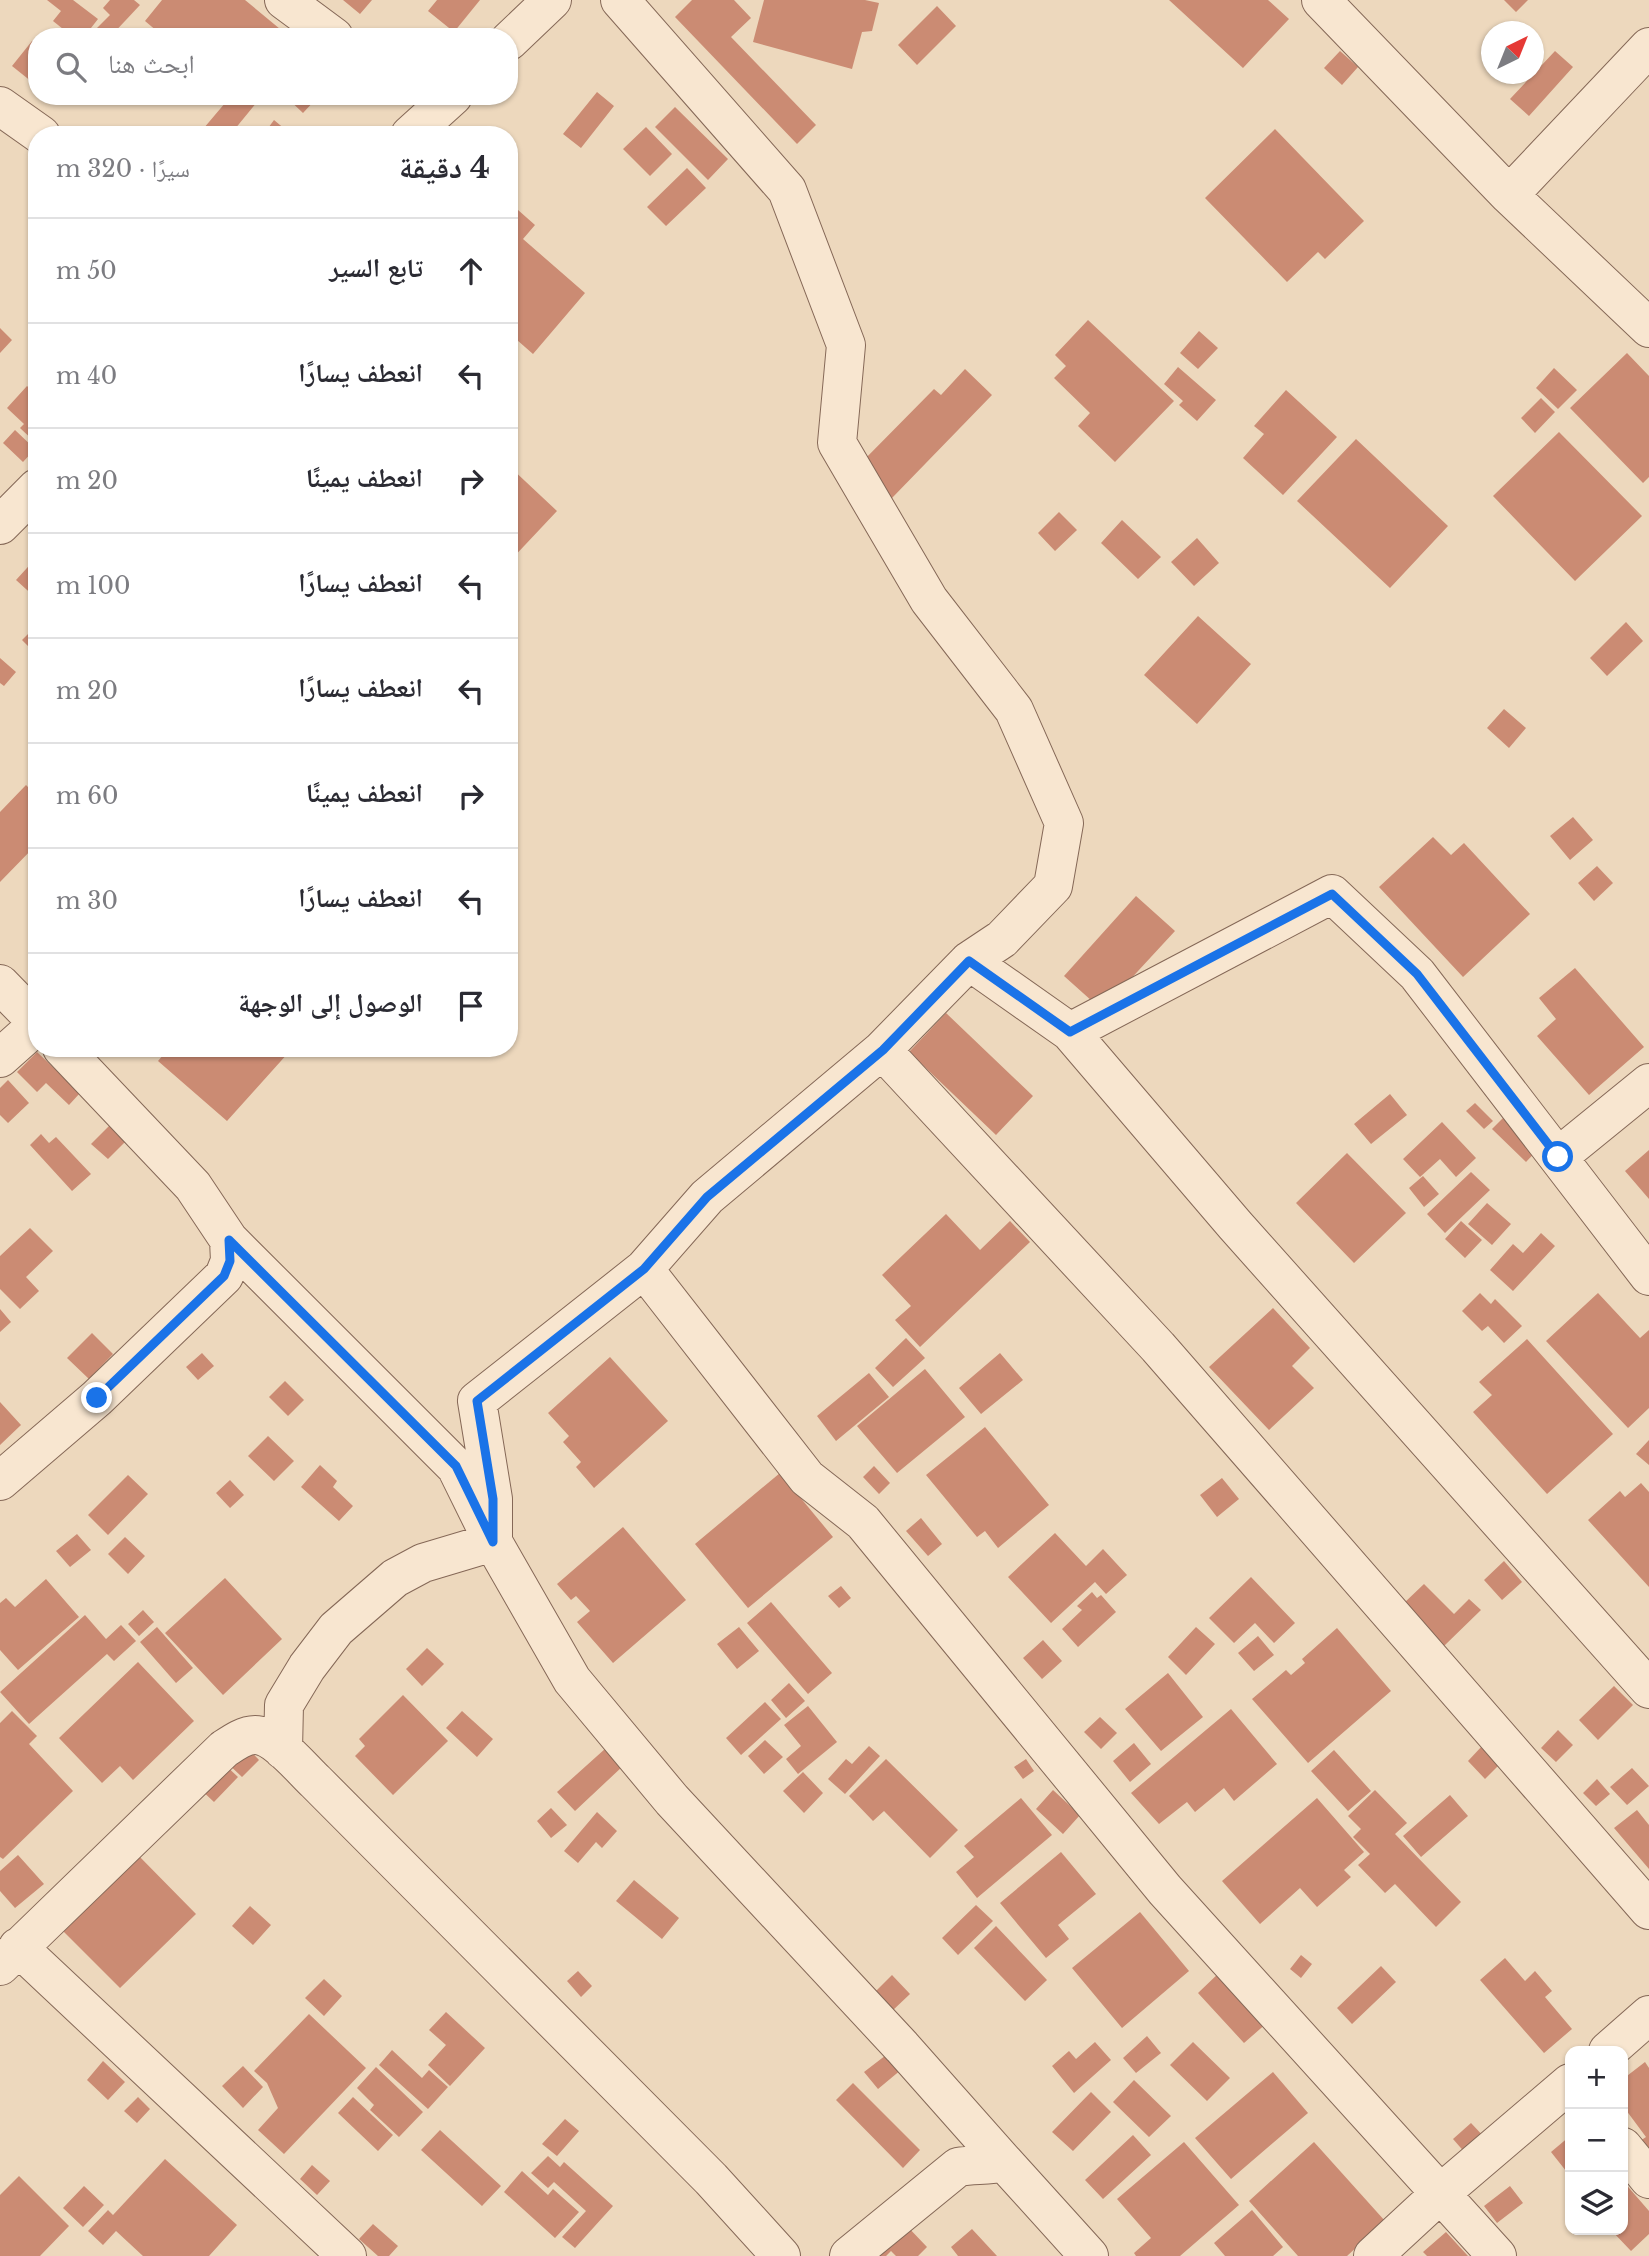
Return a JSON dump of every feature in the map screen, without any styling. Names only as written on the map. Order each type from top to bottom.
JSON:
[{"type":"street","points":[[284,0],[322,28]]},
{"type":"street","points":[[518,32],[552,0]]},
{"type":"street","points":[[493,1542],[493,1499],[477,1401],[644,1269],[707,1197],[883,1050],[969,961],[1002,939],[1053,886],[1064,823],[1014,710],[929,600],[836,443],[846,345],[787,190],[620,0]]},
{"type":"street","points":[[1321,0],[1509,195],[1649,328]]},
{"type":"street","points":[[1509,195],[1649,47]]},
{"type":"street","points":[[0,106],[28,126]]},
{"type":"street","points":[[1070,1032],[1332,894],[1417,974],[1649,1276]]},
{"type":"street","points":[[969,961],[1070,1032],[1236,1225],[1649,1689]]},
{"type":"street","points":[[0,984],[28,1014]]},
{"type":"street","points":[[0,1058],[28,1032]]},
{"type":"street","points":[[883,1050],[1157,1347],[1649,1910]]},
{"type":"street","points":[[71,1057],[193,1186],[229,1240],[456,1466],[493,1542],[572,1680],[672,1800],[902,2047],[1088,2256]]},
{"type":"street","points":[[1558,1157],[1649,1083]]},
{"type":"street","points":[[0,1481],[97,1398],[224,1276],[230,1261],[229,1240]]},
{"type":"street","points":[[644,1269],[807,1478],[863,1522],[1165,1890],[1497,2256]]},
{"type":"street","points":[[283,1750],[284,1705],[307,1667],[336,1629],[395,1578],[423,1563],[493,1542]]},
{"type":"street","points":[[347,2256],[9,1956],[224,1749],[240,1739],[254,1735],[268,1738],[283,1750],[701,2169],[781,2256]]},
{"type":"street","points":[[1614,2046],[1649,2015]]},
{"type":"street","points":[[1373,2256],[1441,2193],[1565,2088]]},
{"type":"street","points":[[1628,2153],[1649,2179]]},
{"type":"street","points":[[849,2256],[958,2167],[1004,2162]]},
{"type":"building","points":[[47,0],[73,0],[98,19],[91,28],[62,28],[53,21],[61,11]]},
{"type":"building","points":[[110,0],[134,0],[140,5],[118,28],[97,28],[110,15],[103,8]]},
{"type":"building","points":[[162,0],[245,0],[279,28],[153,28],[145,21]]},
{"type":"building","points":[[343,0],[372,0],[360,14]]},
{"type":"building","points":[[437,0],[480,0],[457,28],[449,28],[428,11]]},
{"type":"building","points":[[692,0],[734,0],[751,18],[731,37],[816,125],[797,144],[675,17]]},
{"type":"building","points":[[764,0],[865,0],[879,3],[872,31],[862,32],[852,69],[753,42]]},
{"type":"building","points":[[1169,0],[1268,0],[1289,19],[1243,68]]},
{"type":"building","points":[[1504,0],[1528,0],[1516,12]]},
{"type":"building","points":[[937,6],[956,26],[917,65],[898,45]]},
{"type":"building","points":[[28,46],[28,79],[12,66]]},
{"type":"building","points":[[1340,51],[1358,67],[1342,85],[1324,68]]},
{"type":"building","points":[[1555,51],[1573,67],[1529,116],[1510,99],[1524,84],[1544,84],[1544,63]]},
{"type":"building","points":[[597,92],[614,106],[581,148],[563,134]]},
{"type":"building","points":[[223,105],[255,105],[237,126],[206,126]]},
{"type":"building","points":[[295,105],[310,105],[303,113]]},
{"type":"building","points":[[675,107],[728,159],[708,180],[655,127]]},
{"type":"building","points":[[274,120],[281,126],[270,126]]},
{"type":"building","points":[[646,127],[672,154],[650,176],[623,149]]},
{"type":"building","points":[[1275,129],[1364,221],[1325,259],[1318,252],[1287,282],[1205,198]]},
{"type":"building","points":[[687,168],[706,188],[666,226],[647,207]]},
{"type":"building","points":[[518,210],[535,225],[523,239],[585,293],[533,354],[518,341]]},
{"type":"building","points":[[1088,320],[1174,401],[1115,462],[1078,426],[1090,413],[1054,378],[1066,366],[1055,355]]},
{"type":"building","points":[[0,328],[12,340],[0,353]]},
{"type":"building","points":[[1199,331],[1218,348],[1198,369],[1180,353]]},
{"type":"building","points":[[1627,353],[1649,376],[1649,477],[1643,483],[1570,408]]},
{"type":"building","points":[[1178,367],[1216,400],[1197,421],[1179,405],[1183,401],[1164,384]]},
{"type":"building","points":[[1554,368],[1577,390],[1558,409],[1536,388]]},
{"type":"building","points":[[965,369],[992,395],[892,498],[859,465],[934,389],[941,395]]},
{"type":"building","points":[[28,387],[28,436],[20,428],[24,424],[7,408]]},
{"type":"building","points":[[1286,390],[1337,437],[1283,495],[1243,458],[1264,434],[1254,426]]},
{"type":"building","points":[[1541,398],[1555,412],[1535,433],[1521,418]]},
{"type":"building","points":[[15,430],[28,442],[28,457],[23,462],[3,443]]},
{"type":"building","points":[[1559,432],[1642,516],[1575,581],[1493,496]]},
{"type":"building","points":[[1356,439],[1448,526],[1390,588],[1297,501]]},
{"type":"building","points":[[518,474],[557,511],[518,552]]},
{"type":"building","points":[[1059,512],[1077,530],[1055,551],[1038,533]]},
{"type":"building","points":[[1122,520],[1161,557],[1138,579],[1101,543]]},
{"type":"building","points":[[1197,538],[1219,563],[1194,586],[1171,562]]},
{"type":"building","points":[[28,567],[28,591],[16,580]]},
{"type":"building","points":[[1198,616],[1251,664],[1197,724],[1144,675]]},
{"type":"building","points":[[1626,622],[1643,641],[1607,676],[1590,658]]},
{"type":"building","points":[[28,634],[28,646],[22,640]]},
{"type":"building","points":[[0,658],[16,672],[4,686],[0,683]]},
{"type":"building","points":[[1504,709],[1526,728],[1509,748],[1487,728]]},
{"type":"building","points":[[26,785],[28,787],[28,853],[0,882],[0,812]]},
{"type":"building","points":[[1573,817],[1593,840],[1570,860],[1550,836]]},
{"type":"building","points":[[1433,837],[1451,855],[1464,843],[1530,914],[1463,977],[1379,887]]},
{"type":"building","points":[[1597,866],[1613,883],[1594,901],[1578,883]]},
{"type":"building","points":[[1136,896],[1175,931],[1102,1010],[1064,976]]},
{"type":"building","points":[[1575,968],[1644,1047],[1589,1095],[1537,1036],[1556,1019],[1539,998]]},
{"type":"building","points":[[946,1013],[1033,1096],[996,1135],[909,1052]]},
{"type":"building","points":[[32,1057],[42,1057],[80,1093],[69,1105],[46,1083],[37,1092],[17,1072]]},
{"type":"building","points":[[161,1057],[285,1057],[227,1121],[158,1061]]},
{"type":"building","points":[[8,1080],[29,1103],[8,1123],[0,1115],[0,1088]]},
{"type":"building","points":[[1390,1094],[1407,1115],[1371,1144],[1354,1124]]},
{"type":"building","points":[[1475,1103],[1493,1121],[1484,1129],[1466,1111]]},
{"type":"building","points":[[1510,1111],[1543,1144],[1526,1162],[1492,1129]]},
{"type":"building","points":[[1442,1122],[1476,1158],[1456,1177],[1440,1159],[1420,1177],[1403,1159]]},
{"type":"building","points":[[112,1123],[128,1139],[108,1159],[91,1144]]},
{"type":"building","points":[[41,1134],[49,1143],[56,1137],[91,1174],[72,1191],[30,1145]]},
{"type":"building","points":[[1649,1150],[1649,1199],[1625,1171]]},
{"type":"building","points":[[1347,1153],[1406,1213],[1354,1263],[1296,1203]]},
{"type":"building","points":[[1471,1172],[1490,1190],[1445,1233],[1427,1214]]},
{"type":"building","points":[[1423,1176],[1439,1194],[1424,1207],[1409,1188]]},
{"type":"building","points":[[1487,1203],[1511,1224],[1492,1245],[1468,1224]]},
{"type":"building","points":[[946,1214],[980,1250],[1010,1221],[1030,1242],[920,1347],[895,1320],[911,1306],[882,1275]]},
{"type":"building","points":[[1461,1221],[1482,1240],[1465,1258],[1445,1239]]},
{"type":"building","points":[[30,1228],[53,1251],[26,1277],[39,1291],[20,1309],[0,1289],[0,1256]]},
{"type":"building","points":[[1541,1233],[1555,1246],[1513,1291],[1490,1270],[1513,1244],[1523,1253]]},
{"type":"building","points":[[1480,1293],[1491,1304],[1495,1299],[1522,1326],[1504,1343],[1488,1326],[1482,1331],[1462,1311]]},
{"type":"building","points":[[1598,1293],[1640,1338],[1649,1330],[1649,1408],[1628,1428],[1546,1341]]},
{"type":"building","points":[[1273,1308],[1310,1348],[1292,1366],[1314,1388],[1269,1430],[1209,1367]]},
{"type":"building","points":[[0,1309],[11,1322],[0,1332]]},
{"type":"building","points":[[92,1333],[113,1354],[89,1379],[67,1358]]},
{"type":"building","points":[[906,1338],[925,1358],[893,1387],[875,1368]]},
{"type":"building","points":[[1527,1339],[1613,1434],[1547,1494],[1473,1412],[1492,1395],[1479,1382]]},
{"type":"building","points":[[202,1353],[214,1366],[198,1380],[186,1367]]},
{"type":"building","points":[[1000,1353],[1023,1380],[981,1414],[959,1388]]},
{"type":"building","points":[[610,1357],[668,1421],[594,1488],[576,1467],[581,1462],[563,1442],[569,1436],[548,1413]]},
{"type":"building","points":[[925,1369],[965,1417],[897,1473],[857,1426]]},
{"type":"building","points":[[869,1373],[889,1397],[836,1441],[817,1416]]},
{"type":"building","points":[[285,1381],[304,1400],[288,1416],[269,1397]]},
{"type":"building","points":[[0,1402],[21,1425],[0,1445]]},
{"type":"building","points":[[985,1427],[1049,1505],[998,1548],[985,1531],[977,1537],[926,1475]]},
{"type":"building","points":[[268,1436],[294,1461],[274,1481],[248,1456]]},
{"type":"building","points":[[1649,1440],[1649,1465],[1636,1454]]},
{"type":"building","points":[[320,1465],[337,1481],[333,1487],[353,1506],[339,1521],[301,1487]]},
{"type":"building","points":[[874,1466],[890,1483],[879,1494],[863,1477]]},
{"type":"building","points":[[780,1473],[833,1537],[748,1608],[695,1544]]},
{"type":"building","points":[[128,1475],[148,1494],[108,1535],[88,1515]]},
{"type":"building","points":[[1222,1478],[1239,1499],[1217,1517],[1200,1495]]},
{"type":"building","points":[[230,1480],[244,1495],[230,1508],[216,1493]]},
{"type":"building","points":[[1641,1483],[1649,1492],[1649,1587],[1588,1520],[1620,1491],[1625,1497]]},
{"type":"building","points":[[921,1518],[942,1544],[928,1556],[906,1531]]},
{"type":"building","points":[[623,1527],[686,1600],[613,1663],[577,1622],[590,1611],[576,1596],[571,1600],[557,1584]]},
{"type":"building","points":[[1055,1533],[1086,1566],[1103,1549],[1127,1575],[1106,1594],[1095,1582],[1051,1623],[1008,1577]]},
{"type":"building","points":[[77,1534],[91,1550],[70,1567],[56,1551]]},
{"type":"building","points":[[125,1537],[145,1556],[128,1574],[108,1554]]},
{"type":"building","points":[[1504,1561],[1522,1582],[1502,1600],[1484,1580]]},
{"type":"building","points":[[1251,1577],[1295,1623],[1274,1643],[1255,1623],[1234,1643],[1209,1618]]},
{"type":"building","points":[[225,1578],[282,1639],[223,1695],[165,1633]]},
{"type":"building","points":[[46,1579],[79,1617],[18,1670],[0,1650],[0,1603],[6,1598],[15,1607]]},
{"type":"building","points":[[1424,1584],[1454,1614],[1469,1599],[1481,1610],[1444,1646],[1403,1604]]},
{"type":"building","points":[[841,1586],[851,1598],[839,1608],[828,1596]]},
{"type":"building","points":[[1092,1592],[1097,1598],[1101,1595],[1116,1612],[1078,1647],[1062,1629],[1082,1610],[1077,1606]]},
{"type":"building","points":[[771,1602],[832,1673],[808,1694],[747,1623]]},
{"type":"building","points":[[143,1610],[154,1622],[139,1636],[128,1624]]},
{"type":"building","points":[[85,1615],[106,1639],[121,1625],[136,1641],[114,1661],[107,1654],[29,1724],[0,1692]]},
{"type":"building","points":[[157,1627],[193,1668],[176,1683],[140,1642]]},
{"type":"building","points":[[739,1627],[759,1651],[737,1669],[717,1644]]},
{"type":"building","points":[[1196,1627],[1215,1644],[1186,1675],[1168,1657]]},
{"type":"building","points":[[1337,1628],[1391,1691],[1308,1763],[1252,1699],[1286,1670],[1291,1675],[1305,1663],[1302,1659]]},
{"type":"building","points":[[1258,1636],[1274,1655],[1254,1671],[1238,1653]]},
{"type":"building","points":[[1043,1640],[1062,1661],[1042,1679],[1023,1658]]},
{"type":"building","points":[[427,1648],[444,1664],[422,1686],[406,1669]]},
{"type":"building","points":[[138,1662],[194,1721],[133,1780],[120,1766],[102,1783],[59,1738]]},
{"type":"building","points":[[1168,1673],[1203,1717],[1161,1751],[1125,1709]]},
{"type":"building","points":[[789,1683],[805,1701],[786,1718],[771,1700]]},
{"type":"building","points":[[1614,1686],[1633,1705],[1598,1740],[1579,1720]]},
{"type":"building","points":[[403,1695],[448,1741],[393,1795],[355,1756],[365,1746],[359,1739]]},
{"type":"building","points":[[765,1702],[781,1719],[741,1755],[726,1738]]},
{"type":"building","points":[[808,1706],[837,1742],[798,1774],[786,1759],[801,1746],[784,1725]]},
{"type":"building","points":[[1231,1709],[1277,1764],[1234,1801],[1224,1788],[1195,1812],[1187,1802],[1159,1824],[1131,1793]]},
{"type":"building","points":[[12,1711],[37,1736],[29,1744],[73,1791],[3,1859],[0,1857],[0,1723]]},
{"type":"building","points":[[462,1711],[493,1739],[477,1757],[446,1728]]},
{"type":"building","points":[[1100,1717],[1117,1733],[1101,1749],[1084,1732]]},
{"type":"building","points":[[1558,1730],[1573,1745],[1556,1762],[1541,1748]]},
{"type":"building","points":[[765,1740],[783,1757],[764,1774],[748,1756]]},
{"type":"building","points":[[242,1742],[259,1760],[242,1777],[224,1760]]},
{"type":"building","points":[[1134,1743],[1151,1764],[1130,1782],[1113,1761]]},
{"type":"building","points":[[1483,1745],[1501,1763],[1485,1779],[1468,1761]]},
{"type":"building","points":[[869,1746],[880,1756],[845,1794],[828,1779],[846,1759],[852,1764]]},
{"type":"building","points":[[606,1748],[623,1766],[575,1811],[557,1792]]},
{"type":"building","points":[[1334,1750],[1371,1791],[1348,1811],[1311,1771]]},
{"type":"building","points":[[886,1759],[958,1830],[930,1858],[884,1811],[873,1821],[849,1796]]},
{"type":"building","points":[[1026,1759],[1034,1771],[1023,1779],[1014,1767]]},
{"type":"building","points":[[222,1762],[238,1777],[214,1802],[198,1787]]},
{"type":"building","points":[[1632,1768],[1649,1786],[1627,1805],[1610,1787]]},
{"type":"building","points":[[803,1772],[823,1793],[804,1813],[783,1791]]},
{"type":"building","points":[[1597,1779],[1610,1794],[1596,1806],[1583,1793]]},
{"type":"building","points":[[1053,1790],[1080,1815],[1063,1834],[1036,1809]]},
{"type":"building","points":[[1375,1790],[1407,1823],[1395,1834],[1461,1902],[1436,1927],[1395,1884],[1385,1893],[1358,1865],[1370,1854],[1353,1837],[1361,1829],[1348,1816]]},
{"type":"building","points":[[1450,1795],[1468,1816],[1421,1857],[1403,1836]]},
{"type":"building","points":[[1021,1798],[1052,1835],[977,1898],[956,1872],[974,1857],[964,1846]]},
{"type":"building","points":[[1317,1798],[1364,1852],[1344,1870],[1351,1877],[1317,1907],[1300,1888],[1260,1924],[1222,1881]]},
{"type":"building","points":[[551,1808],[567,1825],[551,1838],[537,1821]]},
{"type":"building","points":[[1637,1810],[1649,1825],[1649,1869],[1614,1828]]},
{"type":"building","points":[[597,1812],[617,1831],[602,1848],[596,1842],[578,1863],[564,1851]]},
{"type":"building","points":[[1061,1852],[1096,1894],[1058,1925],[1069,1939],[1046,1958],[1000,1903]]},
{"type":"building","points":[[136,1853],[196,1914],[120,1988],[60,1928]]},
{"type":"building","points":[[18,1855],[44,1884],[15,1908],[0,1891],[0,1871]]},
{"type":"building","points":[[634,1880],[679,1918],[662,1939],[616,1901]]},
{"type":"building","points":[[976,1905],[993,1921],[958,1955],[942,1938]]},
{"type":"building","points":[[250,1906],[271,1925],[253,1945],[232,1926]]},
{"type":"building","points":[[1140,1912],[1189,1971],[1122,2028],[1072,1968]]},
{"type":"building","points":[[996,1926],[1047,1980],[1025,2001],[974,1948]]},
{"type":"building","points":[[1301,1955],[1312,1964],[1301,1978],[1290,1969]]},
{"type":"building","points":[[1505,1958],[1525,1981],[1535,1971],[1552,1991],[1545,1997],[1572,2029],[1544,2053],[1480,1980]]},
{"type":"building","points":[[1381,1966],[1396,1982],[1352,2024],[1337,2008]]},
{"type":"building","points":[[578,1971],[592,1986],[581,1997],[567,1981]]},
{"type":"building","points":[[1221,1971],[1268,2022],[1244,2043],[1198,1993]]},
{"type":"building","points":[[892,1975],[910,1994],[891,2012],[873,1994]]},
{"type":"building","points":[[324,1979],[342,1996],[324,2016],[305,1998]]},
{"type":"building","points":[[446,2012],[485,2048],[450,2086],[428,2065],[446,2045],[429,2030]]},
{"type":"building","points":[[309,2014],[366,2068],[284,2154],[258,2130],[278,2108],[267,2083],[254,2071]]},
{"type":"building","points":[[1147,2036],[1161,2053],[1136,2073],[1123,2058]]},
{"type":"building","points":[[1095,2042],[1111,2060],[1074,2093],[1052,2066],[1069,2051],[1076,2059]]},
{"type":"building","points":[[1193,2042],[1230,2078],[1207,2101],[1170,2065]]},
{"type":"building","points":[[392,2050],[422,2078],[429,2070],[448,2087],[428,2109],[379,2065]]},
{"type":"building","points":[[890,2052],[902,2069],[878,2089],[864,2072]]},
{"type":"building","points":[[103,2061],[125,2082],[108,2100],[87,2080]]},
{"type":"building","points":[[1645,2062],[1649,2068],[1649,2154],[1640,2141],[1646,2137],[1628,2113],[1628,2075]]},
{"type":"building","points":[[243,2066],[263,2087],[243,2108],[222,2086]]},
{"type":"building","points":[[376,2067],[423,2112],[399,2137],[370,2110],[374,2105],[357,2088]]},
{"type":"building","points":[[1273,2072],[1308,2113],[1231,2179],[1195,2138]]},
{"type":"building","points":[[1134,2080],[1171,2116],[1149,2137],[1113,2102]]},
{"type":"building","points":[[853,2083],[920,2150],[903,2168],[836,2100]]},
{"type":"building","points":[[1091,2092],[1111,2112],[1073,2151],[1052,2132]]},
{"type":"building","points":[[138,2097],[150,2109],[137,2123],[124,2111]]},
{"type":"building","points":[[353,2097],[393,2135],[378,2151],[338,2113]]},
{"type":"building","points":[[565,2119],[579,2131],[557,2156],[542,2144]]},
{"type":"building","points":[[1471,2123],[1486,2139],[1467,2155],[1453,2139]]},
{"type":"building","points":[[440,2130],[501,2186],[482,2206],[421,2150]]},
{"type":"building","points":[[1133,2135],[1151,2155],[1103,2199],[1085,2180]]},
{"type":"building","points":[[1565,2140],[1565,2170],[1551,2152]]},
{"type":"building","points":[[1184,2142],[1239,2205],[1180,2256],[1136,2256],[1134,2253],[1151,2238],[1117,2199]]},
{"type":"building","points":[[1314,2142],[1385,2221],[1347,2256],[1298,2256],[1249,2201]]},
{"type":"building","points":[[548,2156],[560,2167],[564,2162],[613,2206],[575,2248],[562,2237],[586,2211],[554,2182],[548,2188],[531,2173]]},
{"type":"building","points":[[165,2159],[237,2225],[209,2256],[143,2256],[116,2231],[103,2245],[88,2231],[108,2210],[113,2215]]},
{"type":"building","points":[[312,2165],[330,2181],[317,2195],[300,2179]]},
{"type":"building","points":[[522,2171],[548,2195],[553,2189],[579,2212],[555,2238],[504,2192]]},
{"type":"building","points":[[19,2176],[69,2226],[40,2256],[0,2256],[0,2195]]},
{"type":"building","points":[[84,2186],[104,2205],[83,2227],[63,2208]]},
{"type":"building","points":[[1510,2186],[1523,2203],[1497,2223],[1484,2206]]},
{"type":"building","points":[[1628,2187],[1649,2211],[1649,2234],[1631,2251],[1616,2235],[1628,2235]]},
{"type":"building","points":[[1252,2210],[1283,2247],[1273,2256],[1225,2256],[1214,2243]]},
{"type":"building","points":[[373,2224],[398,2246],[389,2256],[378,2256],[359,2239]]},
{"type":"building","points":[[905,2224],[927,2247],[918,2256],[896,2256],[891,2251],[886,2256],[872,2256]]},
{"type":"building","points":[[972,2229],[997,2256],[958,2256],[951,2247]]},
{"type":"building","points":[[1446,2232],[1468,2256],[1427,2256],[1423,2252]]},
{"type":"route","points":[[97,1398],[224,1276],[230,1261],[229,1240],[456,1466],[493,1542],[493,1499],[477,1401],[644,1269],[707,1197],[883,1050],[969,961],[1070,1032],[1332,894],[1417,974],[1558,1157]]}]
